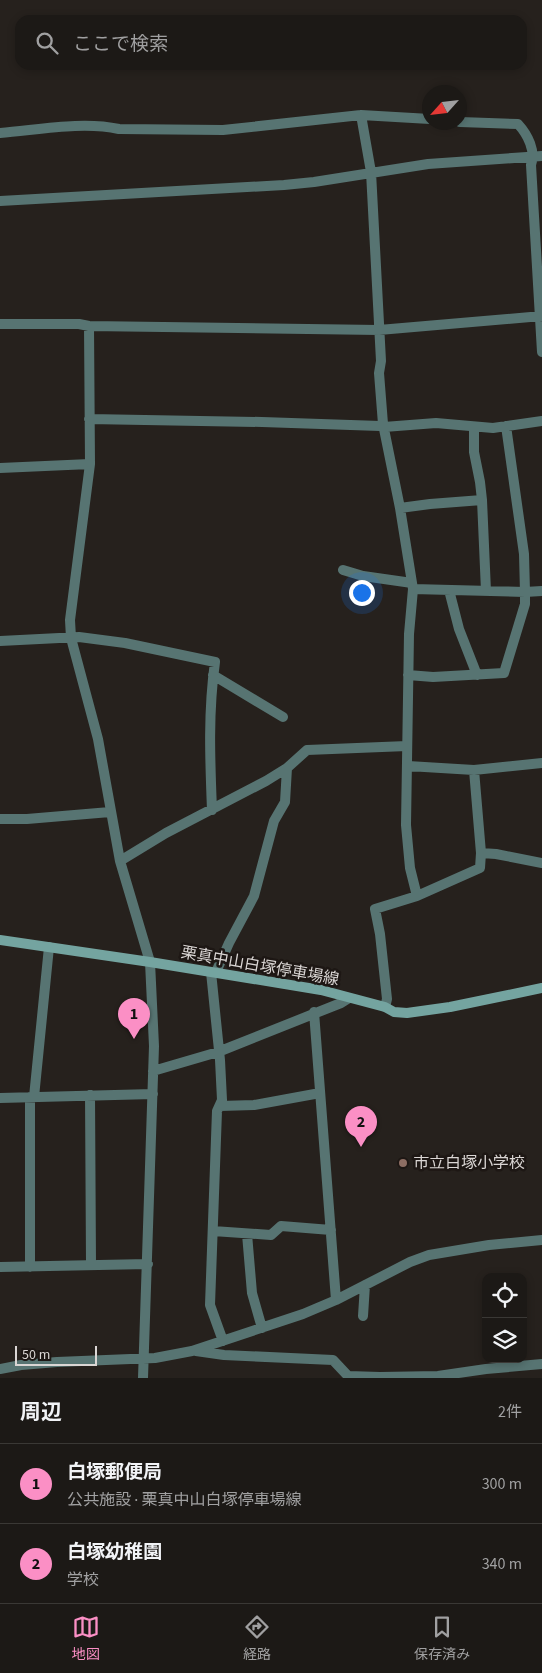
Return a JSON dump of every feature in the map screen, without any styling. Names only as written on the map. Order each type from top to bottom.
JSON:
[{"type":"main road","name":"栗真中山白塚停車場線","points":[[0,940],[321,990],[385,1007],[394,1012],[416,1012],[450,1007],[542,988]]},
{"type":"street","points":[[361,115],[371,172],[383,426],[400,508],[412,586],[408,675],[406,824],[410,868],[417,896]]},
{"type":"street","points":[[0,133],[62,128],[74,125],[119,129],[223,130],[361,115],[422,119]]},
{"type":"street","points":[[467,122],[518,124],[524,130],[538,156]]},
{"type":"street","points":[[0,202],[284,185],[428,164],[538,156]]},
{"type":"street","points":[[538,156],[531,165],[542,352]]},
{"type":"street","points":[[0,324],[379,330],[540,316]]},
{"type":"street","points":[[89,326],[90,464],[70,620],[71,638],[98,739],[120,861],[150,962],[154,1046],[143,1378]]},
{"type":"street","points":[[89,419],[252,421],[380,426],[436,423],[474,427],[506,426],[542,421]]},
{"type":"street","points":[[408,675],[433,677],[504,673],[525,604],[524,554],[506,426]]},
{"type":"street","points":[[474,427],[474,452],[482,500],[486,591]]},
{"type":"street","points":[[0,468],[90,464]]},
{"type":"street","points":[[400,508],[482,500]]},
{"type":"street","points":[[343,570],[362,576],[412,586],[449,590],[542,591]]},
{"type":"street","points":[[449,590],[459,629],[477,675]]},
{"type":"street","points":[[0,641],[79,637],[125,643],[215,662],[209,740],[212,810]]},
{"type":"street","points":[[213,675],[283,717]]},
{"type":"street","points":[[120,861],[166,833],[212,810],[287,768],[307,750],[407,746]]},
{"type":"street","points":[[408,766],[474,770],[542,763]]},
{"type":"street","points":[[223,1341],[210,1305],[217,1111],[222,1100],[213,972],[254,896],[274,821],[285,802],[287,768]]},
{"type":"street","points":[[385,1007],[387,999],[380,934],[375,910],[417,896],[480,868],[481,853],[474,770]]},
{"type":"street","points":[[0,819],[44,818],[110,812]]},
{"type":"street","points":[[481,853],[542,863]]},
{"type":"street","points":[[30,1267],[32,1097],[49,947]]},
{"type":"street","points":[[153,1071],[218,1052],[314,1012],[341,1003],[349,998]]},
{"type":"street","points":[[314,1012],[336,1300]]},
{"type":"street","points":[[220,1106],[254,1105],[320,1093]]},
{"type":"street","points":[[0,1098],[152,1094]]},
{"type":"street","points":[[90,1096],[91,1264]]},
{"type":"street","points":[[213,1231],[271,1235],[282,1226],[331,1230]]},
{"type":"street","points":[[247,1234],[252,1293],[262,1328]]},
{"type":"street","points":[[0,1369],[57,1362],[155,1358],[192,1351],[298,1316],[336,1300],[410,1262],[429,1255],[489,1245],[542,1240]]},
{"type":"street","points":[[0,1267],[148,1264]]},
{"type":"street","points":[[363,1316],[365,1285]]},
{"type":"street","points":[[192,1351],[224,1355],[333,1360],[348,1376],[438,1376],[542,1364]]},
{"type":"place","name":"白塚郵便局","points":[[134,1039]]},
{"type":"place","name":"白塚幼稚園","points":[[361,1147]]},
{"type":"place","name":"市立白塚小学校","points":[[403,1163]]}]
